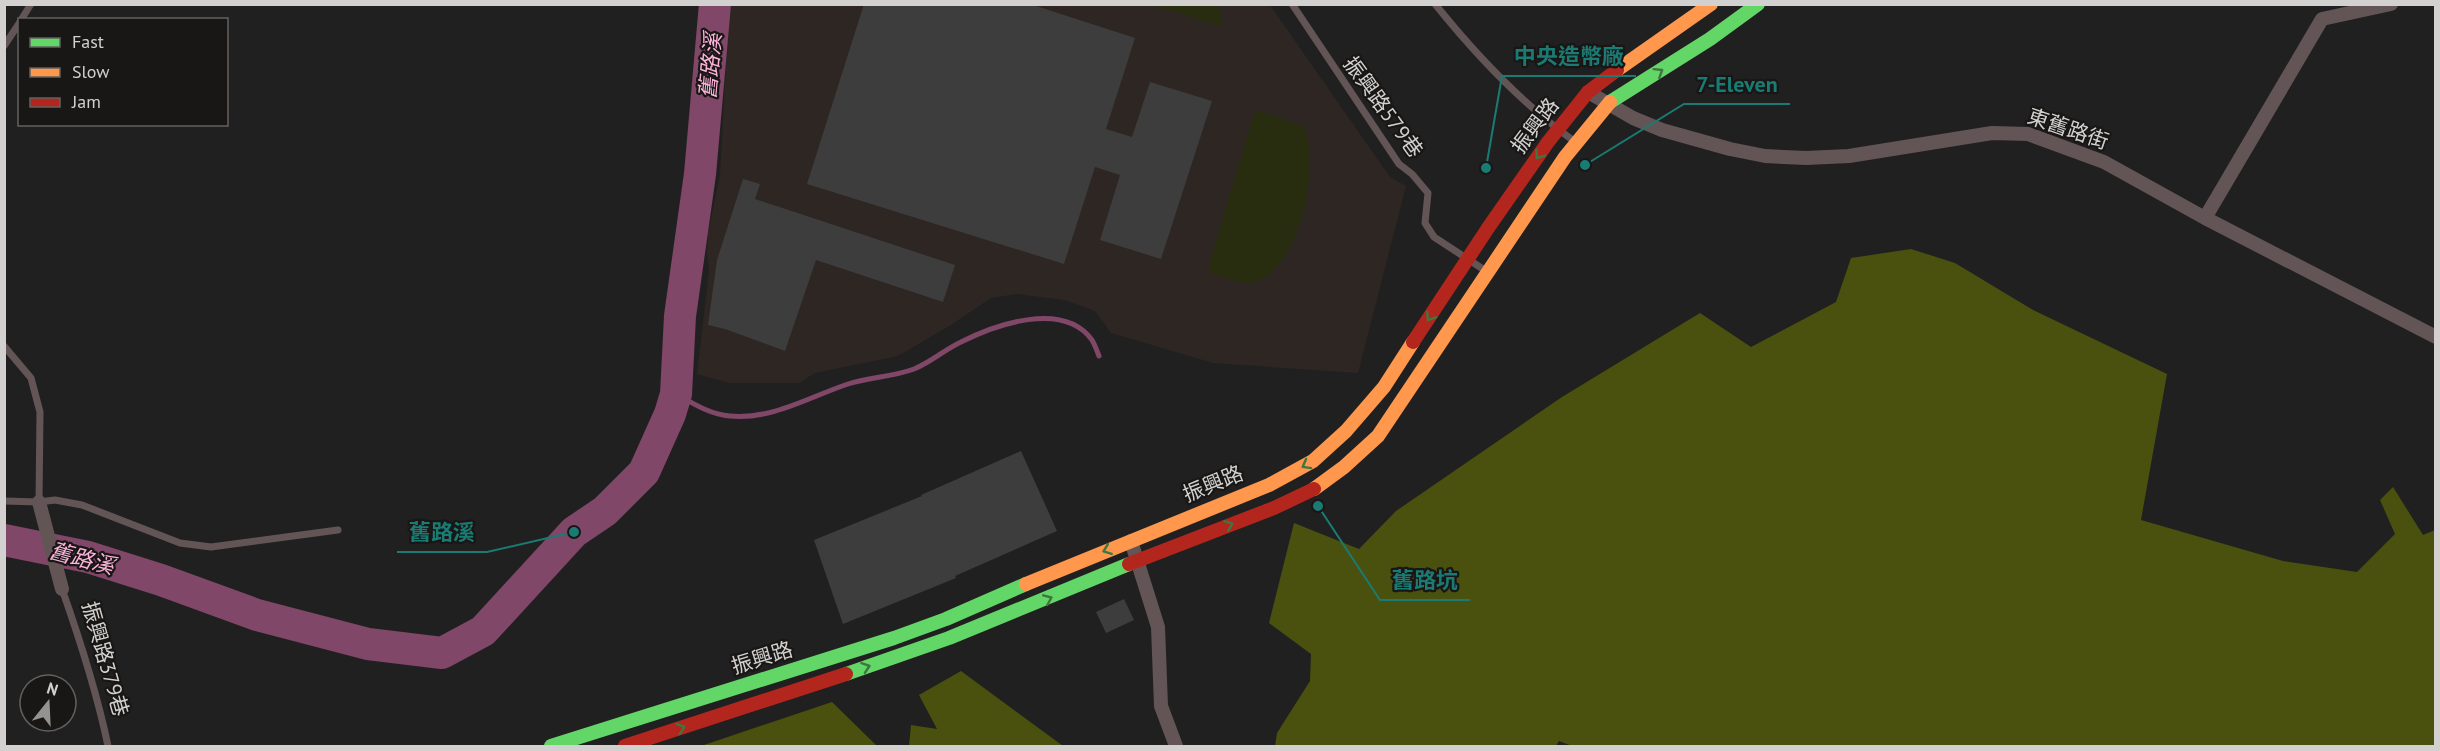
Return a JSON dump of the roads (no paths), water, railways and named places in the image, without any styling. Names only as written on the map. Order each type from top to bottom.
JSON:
[{"type":"street","name":"振興路","points":[[551,747],[894,638],[946,619],[1269,485],[1313,461],[1346,431],[1384,387],[1468,258],[1558,129],[1588,92],[1631,59],[1711,4]]},
{"type":"street","name":"振興路","points":[[625,747],[949,638],[1274,508],[1315,489],[1344,467],[1378,436],[1565,157],[1610,103],[1710,39],[1758,4]]},
{"type":"street","points":[[2205,218],[2322,19],[2391,4]]},
{"type":"street","name":"東舊路街","points":[[1588,92],[1633,118],[1662,130],[1765,156],[1806,158],[1849,156],[1992,133],[2028,134],[2104,162],[2205,218],[2436,337]]},
{"type":"street","name":"振興路379巷","points":[[39,502],[62,589]]},
{"type":"street","points":[[1131,541],[1158,627],[1161,706],[1176,747]]},
{"type":"lane","points":[[22,18],[31,4]]},
{"type":"lane","name":"振興路579巷","points":[[1292,4],[1399,164],[1412,174],[1428,192],[1425,223],[1434,237],[1488,272]]},
{"type":"lane","points":[[1435,4],[1473,50],[1576,143]]},
{"type":"lane","points":[[4,46],[18,24]]},
{"type":"lane","name":"振興路379巷","points":[[4,346],[31,378],[40,412],[39,502]]},
{"type":"lane","points":[[4,501],[55,500],[82,505],[180,543],[211,547],[338,530]]},
{"type":"lane","name":"振興路379巷","points":[[62,589],[88,669],[108,747]]},
{"type":"waterway","name":"舊路溪","points":[[4,540],[88,557],[161,580],[257,615],[368,644],[442,653],[483,631],[574,532],[605,511],[644,472],[670,414],[676,394],[680,316],[700,174],[715,4]]},
{"type":"waterway","points":[[676,394],[702,408],[723,415],[761,415],[848,384],[914,369],[975,335],[1010,323],[1028,320],[1064,321],[1079,328],[1092,340],[1099,356]]},
{"type":"place","name":"7-Eleven","points":[[1585,165]]},
{"type":"place","name":"中央造幣廠","points":[[1486,168]]},
{"type":"place","name":"舊路坑","points":[[1318,506]]},
{"type":"place","name":"舊路溪","points":[[574,532]]}]
